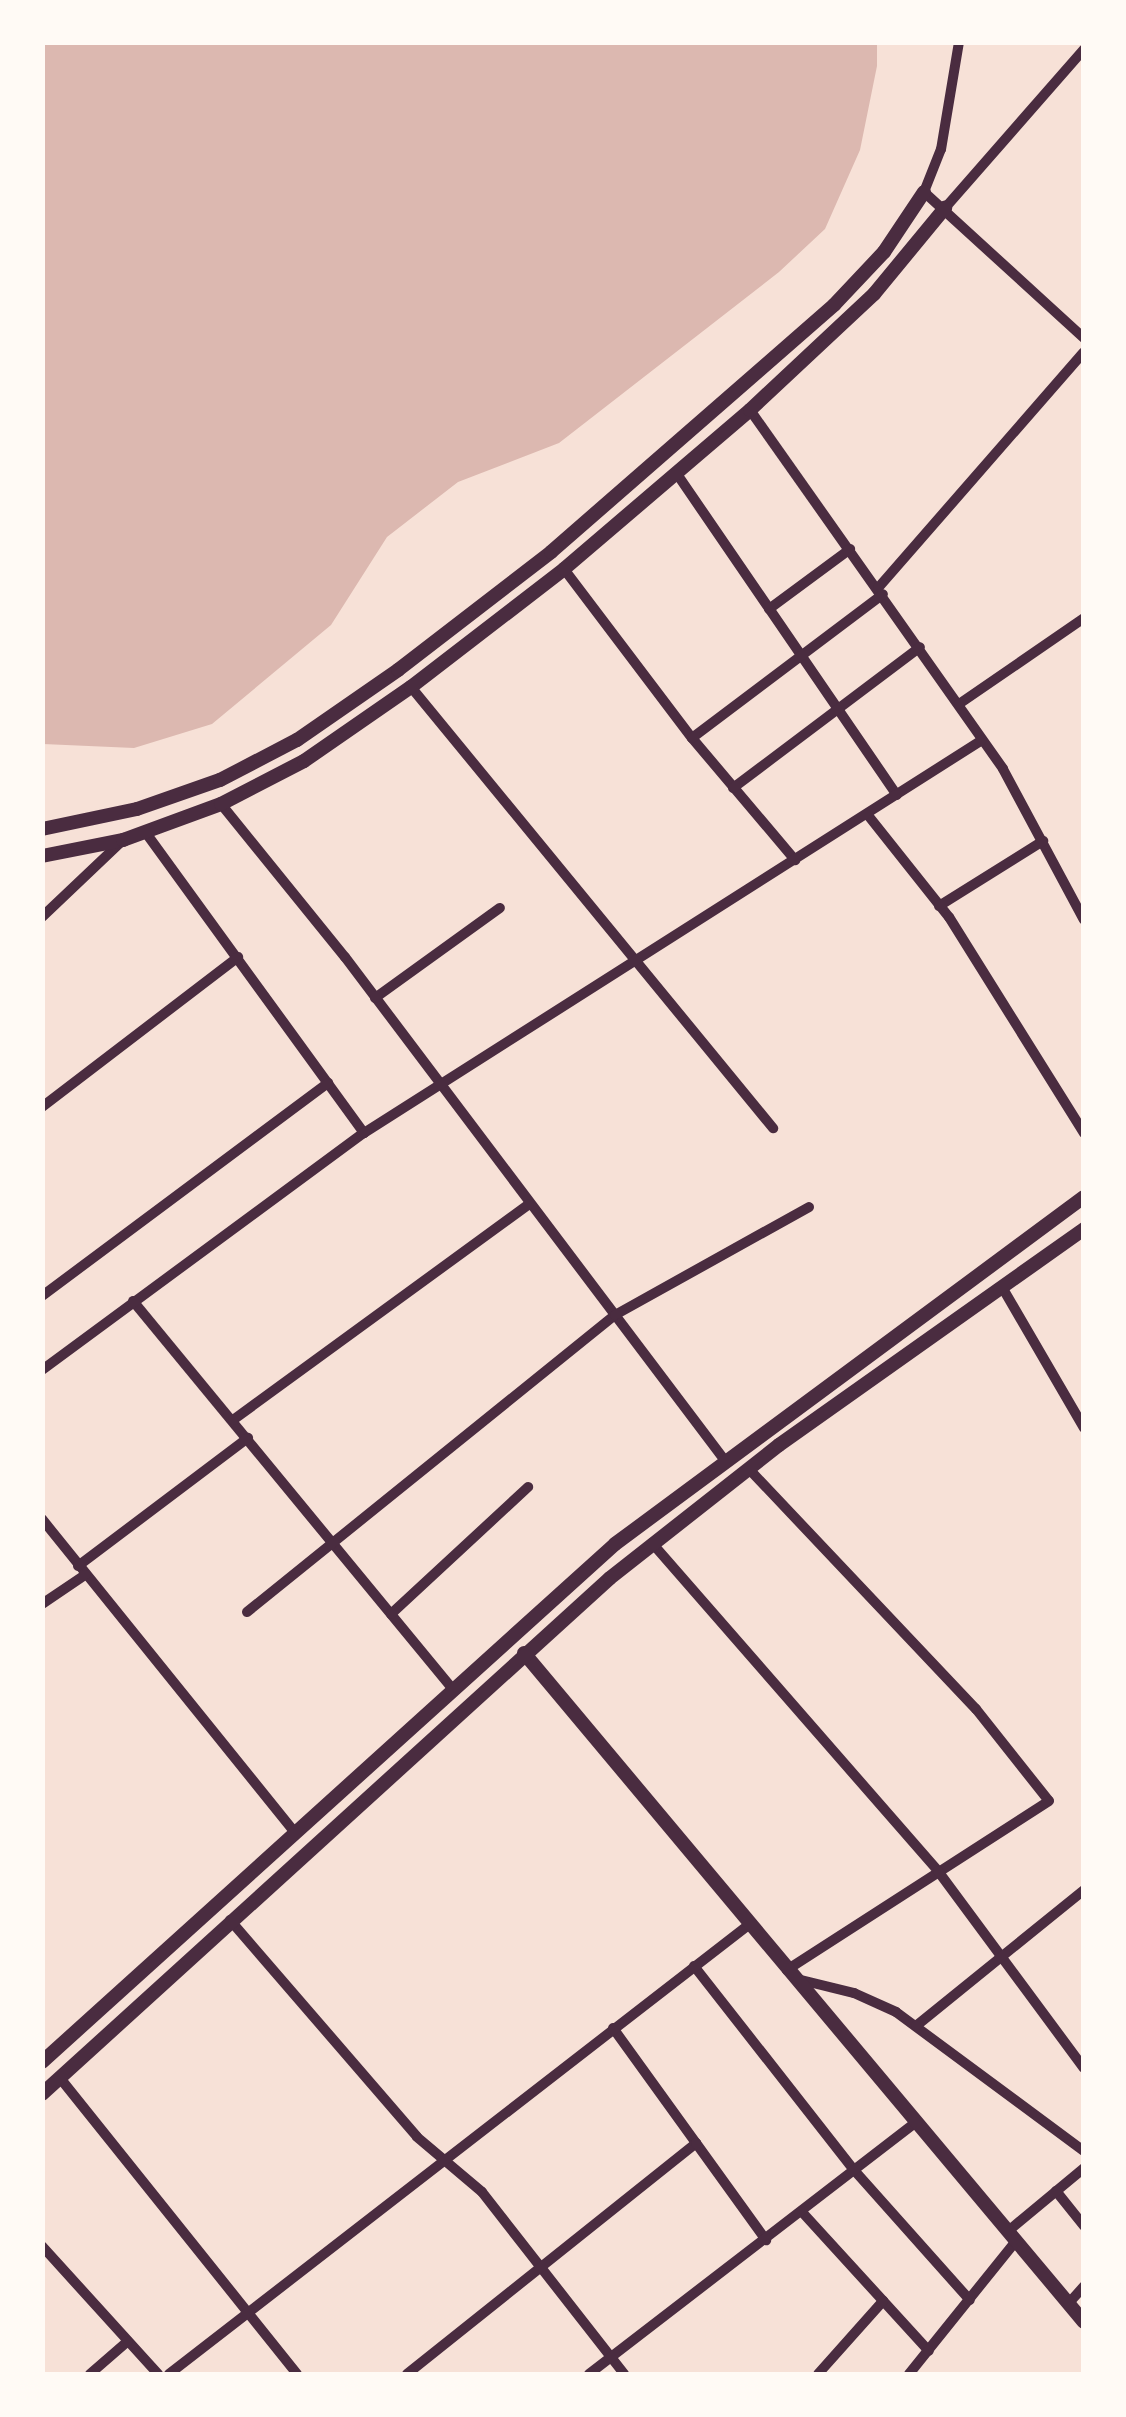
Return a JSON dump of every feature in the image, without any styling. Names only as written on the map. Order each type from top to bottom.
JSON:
[{"type":"street","points":[[42,829],[109,816],[246,768],[398,670],[551,552],[820,318],[884,252],[924,192],[942,149],[959,42]]},
{"type":"street","points":[[42,856],[119,841],[221,804],[304,760],[411,688],[564,569],[677,474],[874,294],[945,208],[1081,58]]},
{"type":"street","points":[[924,192],[1084,338]]},
{"type":"street","points":[[692,738],[802,656],[880,591],[1084,352]]},
{"type":"street","points":[[750,410],[959,704],[1043,840],[1084,920]]},
{"type":"street","points":[[677,474],[897,795]]},
{"type":"street","points":[[769,608],[850,549]]},
{"type":"street","points":[[564,569],[692,738],[796,860]]},
{"type":"street","points":[[959,704],[1084,618]]},
{"type":"street","points":[[733,788],[920,646]]},
{"type":"street","points":[[411,688],[773,1128]]},
{"type":"street","points":[[42,1370],[364,1133],[982,740]]},
{"type":"street","points":[[221,804],[375,998],[723,1458]]},
{"type":"street","points":[[868,814],[940,906],[1084,1133]]},
{"type":"street","points":[[109,816],[119,841]]},
{"type":"street","points":[[146,833],[364,1133]]},
{"type":"street","points":[[940,906],[1043,840]]},
{"type":"street","points":[[42,917],[119,841]]},
{"type":"street","points":[[375,998],[500,908]]},
{"type":"street","points":[[42,1107],[238,957]]},
{"type":"street","points":[[42,1296],[328,1083]]},
{"type":"street","points":[[42,2062],[451,1688],[723,1458],[1084,1197]]},
{"type":"street","points":[[233,1420],[529,1204]]},
{"type":"street","points":[[247,1612],[615,1315],[808,1208]]},
{"type":"street","points":[[42,2094],[360,1799],[652,1543],[748,1468],[1084,1230]]},
{"type":"street","points":[[1002,1288],[1084,1428]]},
{"type":"street","points":[[134,1300],[451,1688]]},
{"type":"street","points":[[878,1346],[890,1366]]},
{"type":"street","points":[[42,1604],[248,1438]]},
{"type":"street","points":[[748,1468],[1048,1794],[1035,1814],[938,1871],[791,1974]]},
{"type":"street","points":[[391,1614],[528,1487]]},
{"type":"street","points":[[42,1520],[293,1830]]},
{"type":"street","points":[[652,1543],[938,1871],[1084,2068]]},
{"type":"street","points":[[524,1653],[1084,2322]]},
{"type":"street","points":[[344,1784],[360,1799]]},
{"type":"street","points":[[916,2026],[1084,1890]]},
{"type":"street","points":[[230,1920],[446,2162],[482,2192],[624,2374]]},
{"type":"street","points":[[170,2374],[751,1923]]},
{"type":"street","points":[[694,1966],[854,2170],[970,2300]]},
{"type":"street","points":[[791,1974],[865,1997],[916,2026],[1084,2152]]},
{"type":"street","points":[[613,2028],[766,2240]]},
{"type":"street","points":[[60,2078],[297,2374]]},
{"type":"street","points":[[589,2374],[915,2123]]},
{"type":"street","points":[[408,2374],[696,2144]]},
{"type":"street","points":[[910,2374],[970,2300],[1011,2237],[1084,2168]]},
{"type":"street","points":[[1056,2191],[1084,2226]]},
{"type":"street","points":[[802,2212],[929,2351]]},
{"type":"street","points":[[42,2246],[158,2374]]},
{"type":"street","points":[[42,2270],[54,2260]]},
{"type":"street","points":[[1068,2304],[1084,2286]]},
{"type":"street","points":[[818,2374],[883,2301]]},
{"type":"street","points":[[90,2374],[128,2340]]},
{"type":"shaded area","points":[[43,42],[877,42],[877,66],[860,150],[825,229],[779,272],[559,443],[458,482],[387,537],[331,625],[212,724],[134,748],[43,744]]}]
